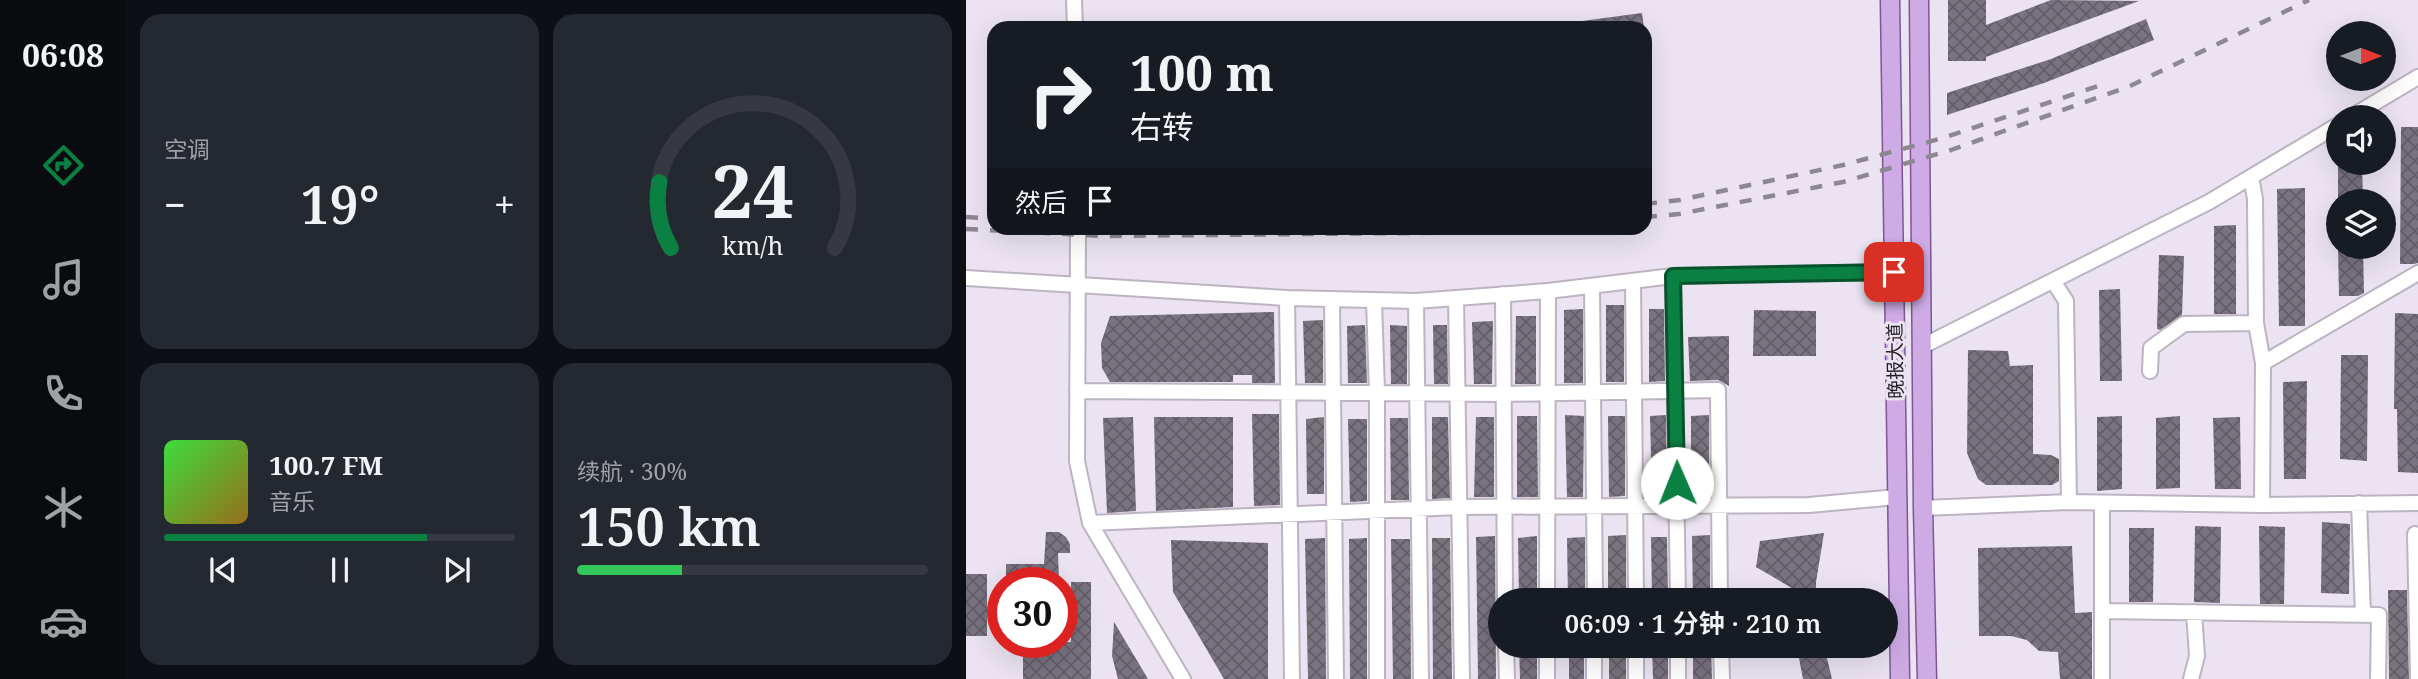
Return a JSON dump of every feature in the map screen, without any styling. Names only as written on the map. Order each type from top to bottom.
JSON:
[{"type":"main road","name":"晚报大道","points":[[1890,0],[1900,679]]},
{"type":"main road","name":"晚报大道","points":[[1919,0],[1927,679]]},
{"type":"street","points":[[1074,0],[1075,21]]},
{"type":"street","points":[[2371,105],[2418,77]]},
{"type":"street","points":[[1921,347],[2209,202],[2326,132]]},
{"type":"street","points":[[2251,177],[2255,199],[2256,323],[2263,363],[2262,505]]},
{"type":"street","points":[[1077,235],[1077,461],[1090,523],[1183,679]]},
{"type":"street","points":[[966,278],[1287,298],[1416,301],[1548,291],[1673,276],[1894,272]]},
{"type":"street","points":[[2263,363],[2418,273]]},
{"type":"street","points":[[1673,276],[1678,588]]},
{"type":"street","points":[[1633,281],[1636,588]]},
{"type":"street","points":[[2053,281],[2066,301],[2069,502]]},
{"type":"street","points":[[1592,286],[1595,588]]},
{"type":"street","points":[[1547,588],[1548,291]]},
{"type":"street","points":[[1503,295],[1505,588]]},
{"type":"street","points":[[1287,298],[1292,679]]},
{"type":"street","points":[[1456,298],[1462,679]]},
{"type":"street","points":[[1332,299],[1336,679]]},
{"type":"street","points":[[1374,300],[1377,393],[1377,679]]},
{"type":"street","points":[[1416,301],[1421,679]]},
{"type":"street","points":[[2150,370],[2151,348],[2183,324],[2256,323]]},
{"type":"street","points":[[1077,391],[1504,394],[1718,390],[1720,588]]},
{"type":"street","points":[[1090,523],[1459,507],[1809,505],[1897,496]]},
{"type":"street","points":[[1923,508],[2069,502],[2262,505],[2418,503]]},
{"type":"street","points":[[2359,503],[2363,615]]},
{"type":"street","points":[[2102,504],[2102,679]]},
{"type":"street","points":[[2415,534],[2418,677]]},
{"type":"street","points":[[2103,611],[2379,615],[2378,679]]},
{"type":"street","points":[[2191,679],[2197,656],[2194,612]]},
{"type":"street","points":[[1506,658],[1507,679]]},
{"type":"street","points":[[1547,658],[1547,679]]},
{"type":"street","points":[[1594,658],[1594,679]]},
{"type":"street","points":[[1636,658],[1636,679]]},
{"type":"street","points":[[1678,658],[1678,679]]},
{"type":"street","points":[[1721,658],[1722,679]]},
{"type":"building","points":[[1948,0],[1986,0],[1986,25],[2051,0],[2139,1],[1986,57],[1986,61],[1948,61]]},
{"type":"building","points":[[1642,13],[1643,21],[1582,21]]},
{"type":"building","points":[[2146,19],[2154,40],[2044,83],[1947,115],[1947,93],[2051,59]]},
{"type":"building","points":[[2401,127],[2418,127],[2418,263],[2414,264],[2400,264]]},
{"type":"building","points":[[2338,175],[2362,175],[2363,189],[2338,189]]},
{"type":"building","points":[[2305,188],[2305,326],[2279,326],[2277,189]]},
{"type":"building","points":[[2236,225],[2236,314],[2214,314],[2214,226]]},
{"type":"building","points":[[2159,255],[2184,256],[2182,315],[2160,330],[2157,329]]},
{"type":"building","points":[[2338,259],[2363,259],[2364,293],[2358,296],[2339,296]]},
{"type":"building","points":[[2120,289],[2122,381],[2100,381],[2099,290]]},
{"type":"building","points":[[1606,305],[1624,305],[1624,382],[1606,382]]},
{"type":"building","points":[[1583,309],[1583,383],[1564,383],[1564,310]]},
{"type":"building","points":[[1649,309],[1664,309],[1665,381],[1649,382]]},
{"type":"building","points":[[1754,310],[1816,311],[1816,356],[1753,356]]},
{"type":"building","points":[[1274,312],[1275,383],[1252,383],[1252,375],[1233,375],[1233,382],[1110,382],[1102,368],[1101,343],[1110,316]]},
{"type":"building","points":[[2395,313],[2418,314],[2418,473],[2398,472],[2397,409],[2394,409]]},
{"type":"building","points":[[1516,316],[1536,316],[1536,384],[1515,384]]},
{"type":"building","points":[[1323,320],[1323,383],[1305,383],[1303,321]]},
{"type":"building","points":[[1493,321],[1492,384],[1474,384],[1472,322]]},
{"type":"building","points":[[1365,325],[1367,383],[1348,383],[1347,326]]},
{"type":"building","points":[[1390,325],[1407,326],[1407,384],[1391,384]]},
{"type":"building","points":[[1433,325],[1447,325],[1448,384],[1434,384]]},
{"type":"building","points":[[1729,336],[1729,386],[1718,380],[1690,381],[1688,337]]},
{"type":"building","points":[[1968,350],[2008,351],[2010,366],[2033,365],[2033,454],[2051,455],[2059,459],[2059,481],[2052,485],[1986,485],[1978,479],[1967,453]]},
{"type":"building","points":[[2341,355],[2368,355],[2367,461],[2340,459]]},
{"type":"building","points":[[2307,381],[2306,479],[2284,479],[2283,382]]},
{"type":"building","points":[[1252,414],[1279,414],[1280,505],[1254,506]]},
{"type":"building","points":[[1565,415],[1584,416],[1583,497],[1567,497]]},
{"type":"building","points":[[1666,415],[1667,496],[1652,496],[1650,416]]},
{"type":"building","points":[[1709,415],[1709,496],[1691,496],[1691,416]]},
{"type":"building","points":[[1517,416],[1537,416],[1538,497],[1517,497]]},
{"type":"building","points":[[1608,416],[1625,416],[1625,496],[1609,497]]},
{"type":"building","points":[[2122,416],[2122,489],[2097,491],[2097,417]]},
{"type":"building","points":[[2180,416],[2180,488],[2156,489],[2156,418]]},
{"type":"building","points":[[1133,417],[1136,511],[1107,513],[1103,418]]},
{"type":"building","points":[[1154,417],[1233,417],[1233,507],[1156,511]]},
{"type":"building","points":[[1324,417],[1324,494],[1307,494],[1306,419]]},
{"type":"building","points":[[1432,417],[1448,417],[1450,498],[1432,499]]},
{"type":"building","points":[[1476,417],[1494,417],[1494,497],[1474,497]]},
{"type":"building","points":[[2240,417],[2241,489],[2215,489],[2213,418]]},
{"type":"building","points":[[1390,418],[1408,418],[1409,500],[1391,500]]},
{"type":"building","points":[[1348,419],[1367,419],[1367,501],[1350,502]]},
{"type":"building","points":[[2322,522],[2350,524],[2349,594],[2321,593]]},
{"type":"building","points":[[2195,526],[2221,527],[2220,603],[2194,602]]},
{"type":"building","points":[[2259,526],[2285,527],[2284,604],[2260,604]]},
{"type":"building","points":[[2129,528],[2154,528],[2153,602],[2129,602]]},
{"type":"building","points":[[1046,532],[1059,532],[1070,544],[1070,553],[1058,553],[1059,567],[1006,567],[1006,564],[1044,564]]},
{"type":"building","points":[[1824,533],[1816,588],[1792,588],[1756,567],[1760,541]]},
{"type":"building","points":[[1626,535],[1626,588],[1608,588],[1608,536]]},
{"type":"building","points":[[1710,535],[1710,588],[1693,588],[1692,536]]},
{"type":"building","points":[[1495,536],[1495,588],[1488,588],[1488,658],[1496,658],[1496,679],[1478,679],[1476,537]]},
{"type":"building","points":[[1537,536],[1537,588],[1519,588],[1518,538]]},
{"type":"building","points":[[1585,537],[1585,588],[1568,588],[1567,538]]},
{"type":"building","points":[[1651,537],[1667,537],[1668,588],[1652,588]]},
{"type":"building","points":[[1325,538],[1326,679],[1308,679],[1305,539]]},
{"type":"building","points":[[1367,538],[1367,679],[1350,679],[1349,539]]},
{"type":"building","points":[[1432,538],[1450,538],[1452,679],[1433,679]]},
{"type":"building","points":[[1391,539],[1410,539],[1411,679],[1393,679]]},
{"type":"building","points":[[1171,540],[1268,543],[1268,679],[1224,679],[1173,592]]},
{"type":"building","points":[[2072,546],[2075,613],[2092,612],[2092,679],[2060,679],[2058,652],[2039,651],[2027,640],[2011,636],[1979,636],[1978,548]]},
{"type":"building","points":[[966,574],[987,574],[987,636],[966,636]]},
{"type":"building","points":[[1078,582],[1091,582],[1091,679],[1023,679],[1023,658],[1078,658]]},
{"type":"building","points":[[2388,590],[2407,590],[2409,679],[2389,679]]},
{"type":"building","points":[[1114,622],[1148,679],[1118,679],[1112,656]]},
{"type":"building","points":[[1519,658],[1537,658],[1537,679],[1520,679]]},
{"type":"building","points":[[1569,658],[1584,658],[1584,679],[1569,679]]},
{"type":"building","points":[[1609,658],[1626,658],[1626,679],[1609,679]]},
{"type":"building","points":[[1652,658],[1668,658],[1668,679],[1653,679]]},
{"type":"building","points":[[1693,658],[1711,658],[1712,679],[1693,679]]},
{"type":"building","points":[[1799,658],[1827,658],[1832,679],[1803,679]]},
{"type":"railway","points":[[1652,216],[1679,214],[1843,182],[1951,150],[2130,86],[2309,0]]},
{"type":"railway","points":[[1652,203],[1680,200],[1843,165],[1943,138],[2101,85]]},
{"type":"railway","points":[[966,217],[987,218]]},
{"type":"railway","points":[[966,229],[987,230]]},
{"type":"railway","points":[[1085,235],[1207,235]]},
{"type":"route","points":[[1677,483],[1673,276],[1894,272]]}]
